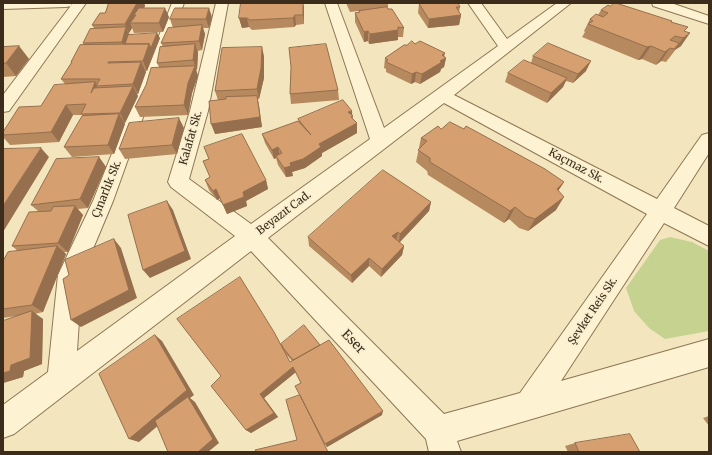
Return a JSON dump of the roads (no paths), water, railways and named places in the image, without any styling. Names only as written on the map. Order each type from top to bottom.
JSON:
[{"type":"street","points":[[3,5],[66,3]]},
{"type":"street","points":[[3,107],[11,86],[80,3]]},
{"type":"street","name":"Çınarlık Sk.","points":[[61,380],[70,275],[103,201],[178,3]]},
{"type":"street","name":"Kalafat Sk.","points":[[222,3],[199,111],[178,182],[252,237]]},
{"type":"street","points":[[331,3],[380,141]]},
{"type":"street","points":[[474,3],[506,47]]},
{"type":"street","name":"Beyazıt Cad.","points":[[3,423],[565,3]]},
{"type":"street","points":[[658,3],[709,20]]},
{"type":"street","name":"Kaçmaz Sk.","points":[[442,95],[709,237]]},
{"type":"street","name":"Şevket Reis Sk.","points":[[529,405],[709,139]]},
{"type":"street","name":"Eser","points":[[252,237],[442,442]]},
{"type":"street","points":[[442,442],[529,405],[709,352]]}]
